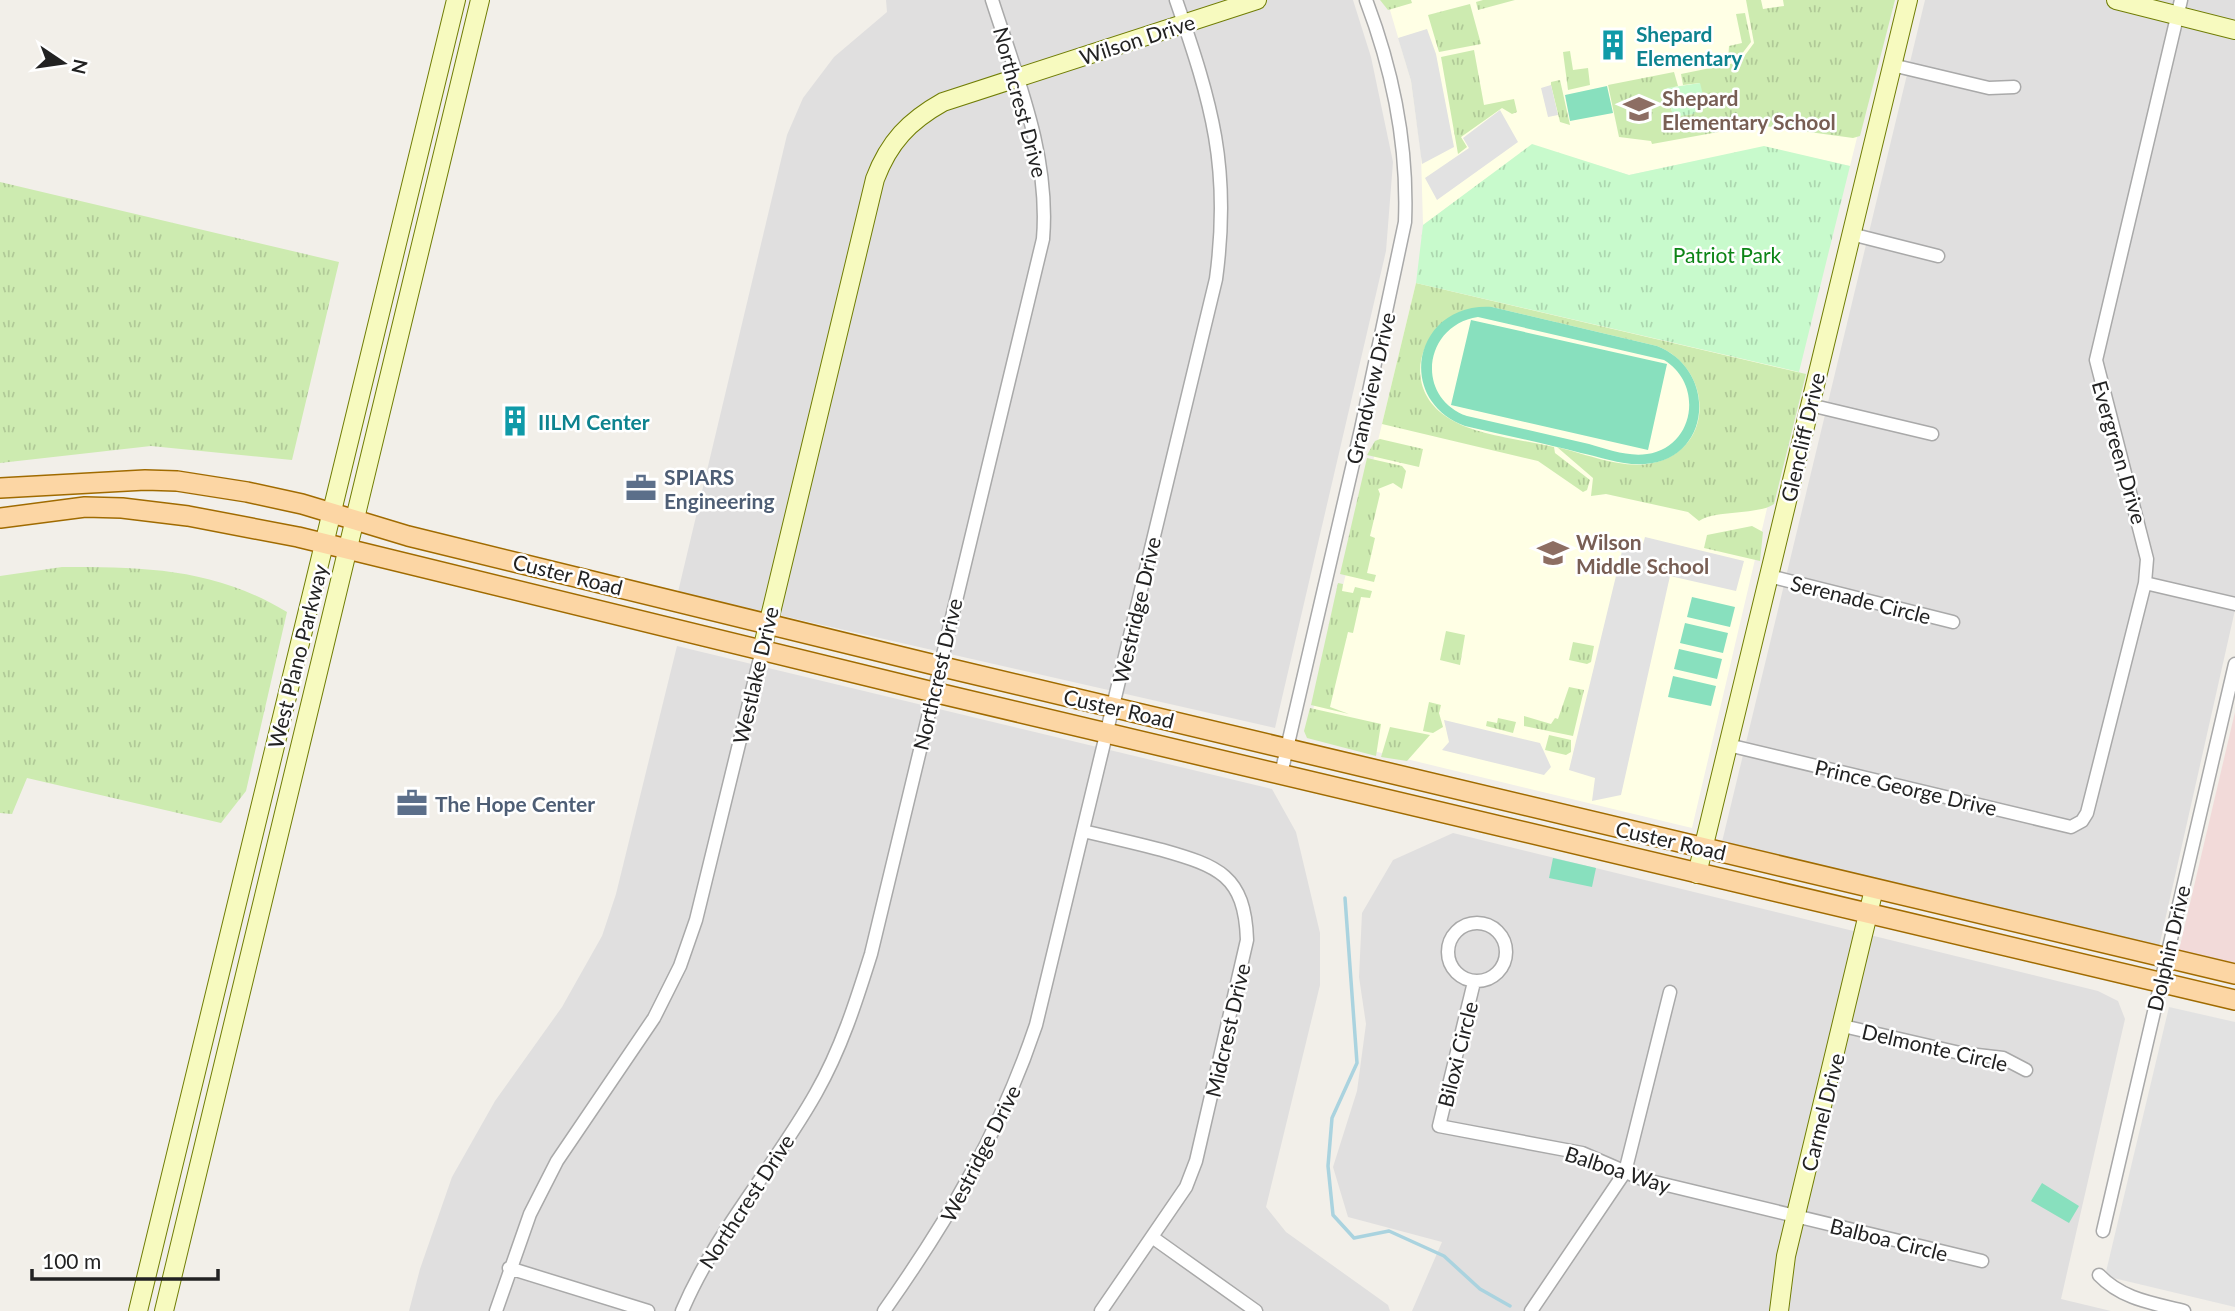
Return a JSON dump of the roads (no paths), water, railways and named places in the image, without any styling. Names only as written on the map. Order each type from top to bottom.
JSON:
[{"type":"main road","name":"West Plano Parkway","points":[[138,1311],[456,0]]},
{"type":"main road","name":"West Plano Parkway","points":[[164,1311],[481,0]]},
{"type":"main road","name":"Wilson Drive","points":[[1017,78],[1256,0]]},
{"type":"main road","name":"Glencliff Drive","points":[[1697,874],[1908,0]]},
{"type":"main road","points":[[2116,0],[2180,7],[2235,30]]},
{"type":"main road","name":"Westlake Drive","points":[[762,650],[875,179],[884,156],[892,142],[921,115],[943,102],[1017,78]]},
{"type":"main road","name":"Custer Road","points":[[0,488],[79,482],[177,481],[247,492],[939,666],[2235,974]]},
{"type":"main road","name":"Custer Road","points":[[0,518],[73,508],[122,508],[188,516],[325,543],[933,692],[2235,1000]]},
{"type":"main road","points":[[252,833],[242,913],[254,936]]},
{"type":"main road","name":"Carmel Drive","points":[[1779,1311],[1786,1256],[1874,889]]},
{"type":"main road","points":[[147,1273],[173,1275]]},
{"type":"street","name":"Northcrest Drive","points":[[682,1311],[698,1272],[816,1093],[852,1015],[871,954],[1043,239],[1045,196],[1042,170],[992,0]]},
{"type":"street","name":"Westridge Drive","points":[[884,1311],[933,1241],[970,1180],[1020,1073],[1036,1025],[1216,279],[1222,181],[1218,142],[1212,109],[1177,0]]},
{"type":"street","name":"Grandview Drive","points":[[1281,774],[1405,222],[1406,190],[1401,134],[1392,80],[1366,0]]},
{"type":"street","name":"Evergreen Drive","points":[[2082,821],[2087,813],[2145,583],[2146,544],[2096,360],[2180,7]]},
{"type":"street","points":[[1892,65],[1989,88],[2014,87]]},
{"type":"street","points":[[1851,234],[1938,256]]},
{"type":"street","points":[[1810,405],[1932,434]]},
{"type":"street","name":"Serenade Circle","points":[[1769,576],[1953,621]]},
{"type":"street","points":[[2145,583],[2235,604]]},
{"type":"street","name":"Westlake Drive","points":[[496,1311],[530,1214],[557,1161],[654,1018],[680,966],[696,920],[762,650]]},
{"type":"street","name":"Dolphin Drive","points":[[2103,1231],[2235,664]]},
{"type":"street","name":"Prince George Drive","points":[[1728,745],[2071,827],[2082,821]]},
{"type":"street","name":"Midcrest Drive","points":[[1083,831],[1204,862],[1234,887],[1247,916],[1248,940],[1196,1161],[1186,1187],[1101,1311]]},
{"type":"street","name":"Biloxi Circle","points":[[1480,923],[1500,934],[1506,955],[1496,975],[1474,982],[1454,971],[1448,950],[1458,930],[1480,923]]},
{"type":"street","name":"Biloxi Circle","points":[[1439,1126],[1474,982]]},
{"type":"street","points":[[1531,1311],[1625,1172],[1670,992]]},
{"type":"street","name":"Delmonte Circle","points":[[1843,1026],[1960,1053],[2003,1058],[2026,1070]]},
{"type":"street","name":"Balboa Way","points":[[1439,1126],[1582,1153],[1625,1172],[1797,1217]]},
{"type":"street","name":"Balboa Circle","points":[[1797,1217],[1982,1261]]},
{"type":"street","points":[[1152,1237],[1256,1311]]},
{"type":"street","points":[[509,1268],[648,1311]]},
{"type":"street","points":[[2099,1275],[2113,1290],[2129,1297],[2184,1311]]},
{"type":"waterway","points":[[1345,898],[1357,1063],[1332,1118],[1328,1166],[1333,1215],[1354,1238],[1389,1231],[1444,1256],[1480,1289],[1510,1306]]},
{"type":"place","name":"Shepard Elementary","points":[[1613,45]]},
{"type":"place","name":"Shepard Elementary School","points":[[1639,109]]},
{"type":"place","name":"IILM Center","points":[[515,421]]},
{"type":"place","name":"SPIARS Engineering","points":[[641,488]]},
{"type":"place","name":"Wilson Middle School","points":[[1553,553]]},
{"type":"place","name":"The Hope Center","points":[[412,803]]},
{"type":"park label","name":"Patriot Park","points":[[1727,254]]}]
